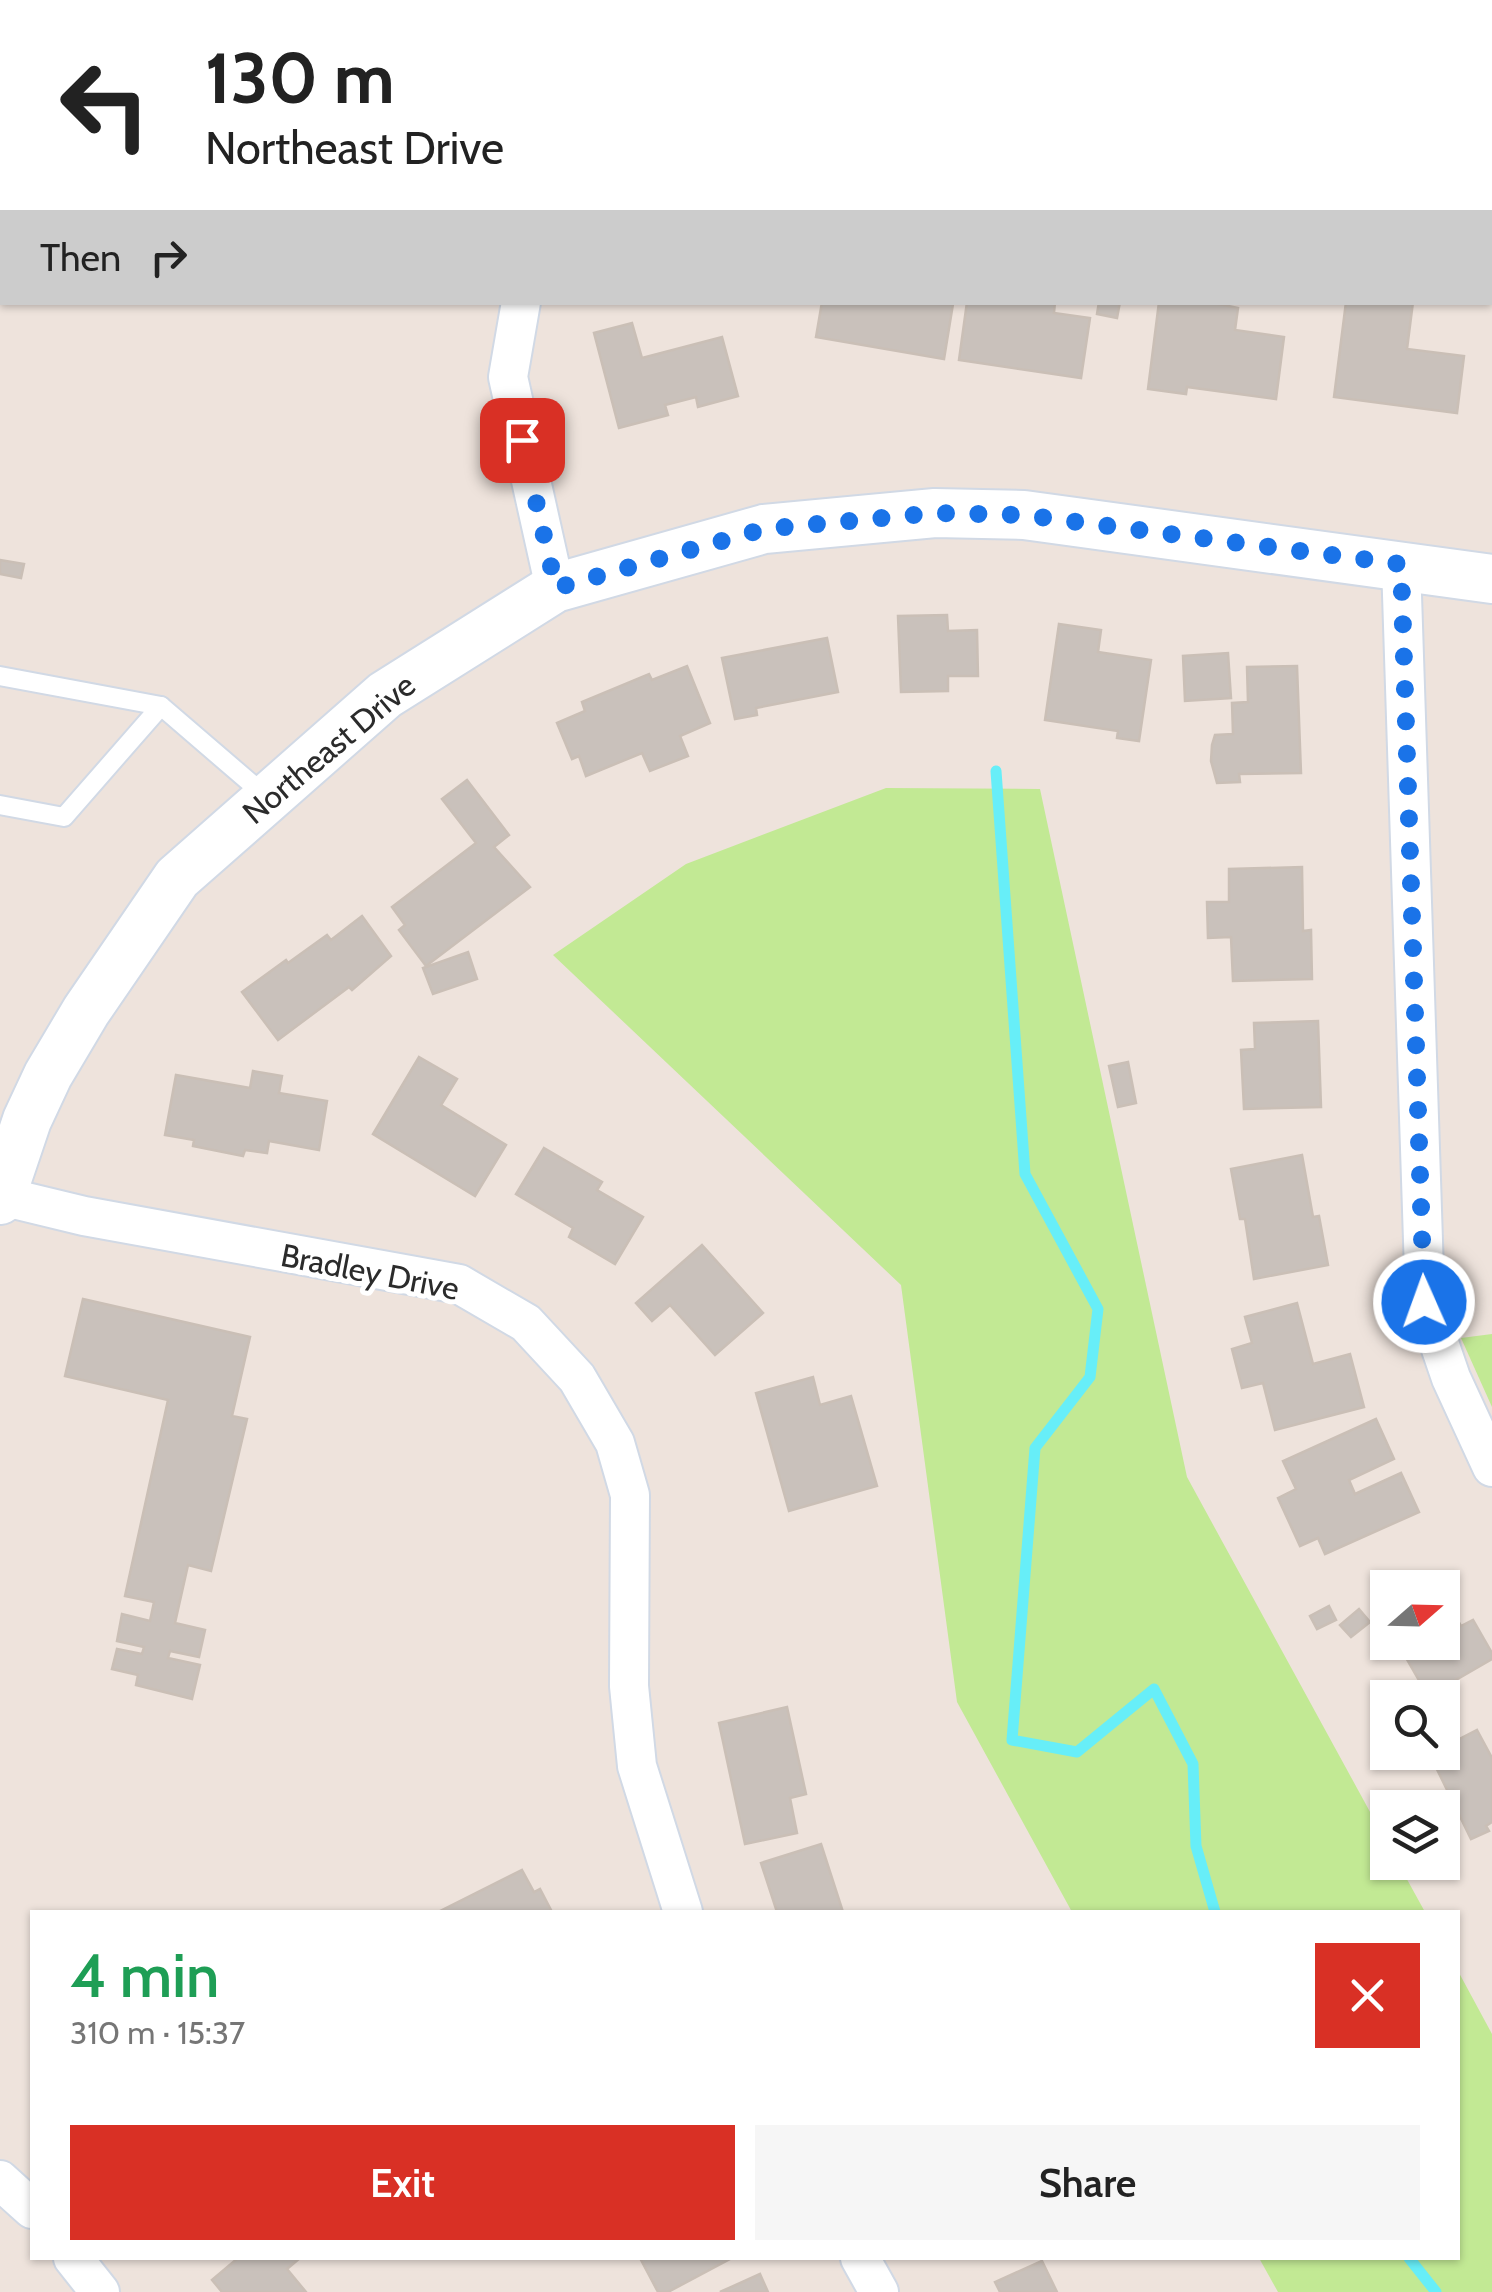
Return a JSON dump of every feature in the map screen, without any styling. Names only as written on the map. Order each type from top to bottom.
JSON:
[{"type":"street","points":[[520,305],[508,377],[556,588]]},
{"type":"street","name":"Northeast Drive","points":[[0,1197],[27,1120],[86,1011],[177,878],[385,695],[556,588],[764,529],[935,513],[1024,515],[1492,579]]},
{"type":"street","points":[[1401,564],[1424,1302],[1452,1378],[1492,1467]]},
{"type":"street","name":"Bradley Drive","points":[[0,1197],[104,1220],[459,1284],[526,1323],[577,1378],[614,1443],[630,1495],[629,1686],[637,1766],[683,1910]]},
{"type":"street","points":[[0,2180],[30,2207]]},
{"type":"street","points":[[74,2260],[100,2292]]},
{"type":"street","points":[[861,2260],[879,2292]]},
{"type":"lane","points":[[0,676],[160,706],[268,798]]},
{"type":"lane","points":[[0,805],[64,817],[160,706]]},
{"type":"green space","points":[[886,788],[1040,789],[1187,1477],[1370,1812],[1370,1880],[1407,1880],[1424,1910],[1071,1910],[957,1702],[901,1285],[553,955],[686,864]]},
{"type":"green space","points":[[1492,1334],[1492,1407],[1461,1338]]},
{"type":"green space","points":[[1460,1975],[1492,2034],[1492,2292],[1278,2292],[1260,2260],[1460,2260]]},
{"type":"building","points":[[821,305],[953,305],[944,359],[816,337]]},
{"type":"building","points":[[967,305],[1055,305],[1054,313],[1090,318],[1081,378],[959,360]]},
{"type":"building","points":[[1098,305],[1119,305],[1117,318],[1097,314]]},
{"type":"building","points":[[1159,305],[1238,308],[1235,330],[1284,337],[1276,399],[1187,387],[1186,394],[1148,389]]},
{"type":"building","points":[[1346,305],[1413,305],[1407,349],[1464,356],[1457,413],[1334,397]]},
{"type":"building","points":[[632,323],[642,358],[722,337],[738,396],[698,407],[696,397],[665,405],[668,415],[619,428],[594,333]]},
{"type":"building","points":[[0,560],[24,564],[21,578],[0,574]]},
{"type":"building","points":[[947,615],[948,631],[977,630],[978,676],[948,676],[948,691],[901,692],[898,616]]},
{"type":"building","points":[[1059,624],[1101,630],[1098,652],[1151,660],[1139,741],[1117,738],[1118,731],[1045,720]]},
{"type":"building","points":[[827,638],[838,692],[756,708],[757,715],[735,719],[722,658]]},
{"type":"building","points":[[1228,653],[1231,698],[1185,701],[1183,656]]},
{"type":"building","points":[[687,666],[710,723],[680,736],[688,756],[650,771],[642,753],[586,776],[579,756],[572,759],[557,723],[585,711],[582,702],[649,674],[652,680]]},
{"type":"building","points":[[1297,666],[1301,773],[1239,774],[1240,782],[1217,783],[1211,761],[1212,745],[1215,735],[1233,734],[1232,703],[1248,702],[1247,667]]},
{"type":"building","points":[[467,780],[509,835],[494,847],[530,887],[426,966],[399,930],[405,925],[392,907],[476,843],[442,799]]},
{"type":"building","points":[[1302,867],[1303,931],[1311,930],[1312,979],[1233,981],[1231,937],[1208,938],[1207,902],[1229,902],[1229,869]]},
{"type":"building","points":[[362,916],[391,956],[352,990],[349,987],[278,1040],[242,992],[327,935],[331,940]]},
{"type":"building","points":[[468,952],[477,979],[433,994],[423,968]]},
{"type":"building","points":[[1318,1021],[1321,1107],[1244,1109],[1241,1050],[1255,1049],[1254,1023]]},
{"type":"building","points":[[419,1057],[457,1079],[441,1105],[506,1145],[475,1196],[373,1134]]},
{"type":"building","points":[[1128,1062],[1136,1103],[1118,1107],[1109,1066]]},
{"type":"building","points":[[253,1071],[282,1076],[279,1093],[327,1101],[319,1150],[269,1141],[267,1153],[245,1150],[243,1156],[193,1146],[194,1140],[165,1135],[176,1075],[250,1088]]},
{"type":"building","points":[[544,1148],[602,1182],[597,1190],[643,1217],[615,1264],[569,1237],[573,1228],[516,1194]]},
{"type":"building","points":[[1302,1155],[1313,1217],[1319,1216],[1328,1265],[1254,1279],[1245,1219],[1240,1219],[1231,1169]]},
{"type":"building","points":[[702,1245],[763,1313],[715,1355],[670,1305],[652,1321],[636,1303]]},
{"type":"building","points":[[83,1299],[250,1337],[232,1416],[247,1419],[211,1571],[188,1565],[175,1623],[205,1630],[199,1657],[170,1651],[168,1658],[200,1665],[192,1699],[136,1685],[138,1675],[112,1669],[117,1649],[142,1654],[144,1647],[117,1641],[122,1614],[150,1621],[154,1602],[125,1596],[168,1400],[65,1376]]},
{"type":"building","points":[[1297,1303],[1313,1364],[1350,1354],[1364,1407],[1275,1430],[1263,1383],[1242,1388],[1232,1349],[1252,1343],[1245,1317]]},
{"type":"building","points":[[813,1377],[820,1405],[851,1396],[877,1486],[789,1511],[756,1393]]},
{"type":"building","points":[[1376,1419],[1394,1459],[1349,1480],[1355,1494],[1401,1473],[1419,1512],[1325,1554],[1318,1538],[1300,1546],[1278,1498],[1296,1489],[1283,1461]]},
{"type":"building","points":[[1329,1606],[1336,1620],[1317,1629],[1310,1616]]},
{"type":"building","points":[[1359,1609],[1370,1622],[1351,1637],[1340,1625]]},
{"type":"building","points":[[1473,1620],[1492,1659],[1456,1680],[1419,1680],[1407,1660],[1460,1660],[1460,1624]]},
{"type":"building","points":[[787,1707],[806,1794],[790,1798],[797,1833],[745,1844],[719,1723]]},
{"type":"building","points":[[1477,1730],[1492,1758],[1492,1822],[1486,1826],[1489,1831],[1471,1839],[1460,1816],[1460,1790],[1447,1790],[1437,1770],[1460,1770],[1460,1739]]},
{"type":"building","points":[[821,1844],[842,1910],[776,1910],[761,1863]]},
{"type":"building","points":[[522,1870],[534,1892],[540,1889],[551,1910],[442,1910]]},
{"type":"building","points":[[236,2260],[298,2260],[287,2269],[306,2292],[222,2292],[212,2280]]},
{"type":"building","points":[[641,2260],[728,2260],[668,2292],[658,2292]]},
{"type":"building","points":[[1042,2261],[1057,2292],[1000,2292],[995,2282]]},
{"type":"building","points":[[760,2274],[768,2292],[720,2292]]},
{"type":"waterway","points":[[996,771],[1025,1174],[1098,1309],[1090,1377],[1035,1448],[1012,1740],[1077,1752],[1154,1689],[1193,1764],[1196,1846],[1214,1910]]},
{"type":"waterway","points":[[1411,2260],[1436,2292]]},
{"type":"route","points":[[522,440],[556,588],[764,529],[935,513],[1024,515],[1401,564],[1424,1302]]}]
